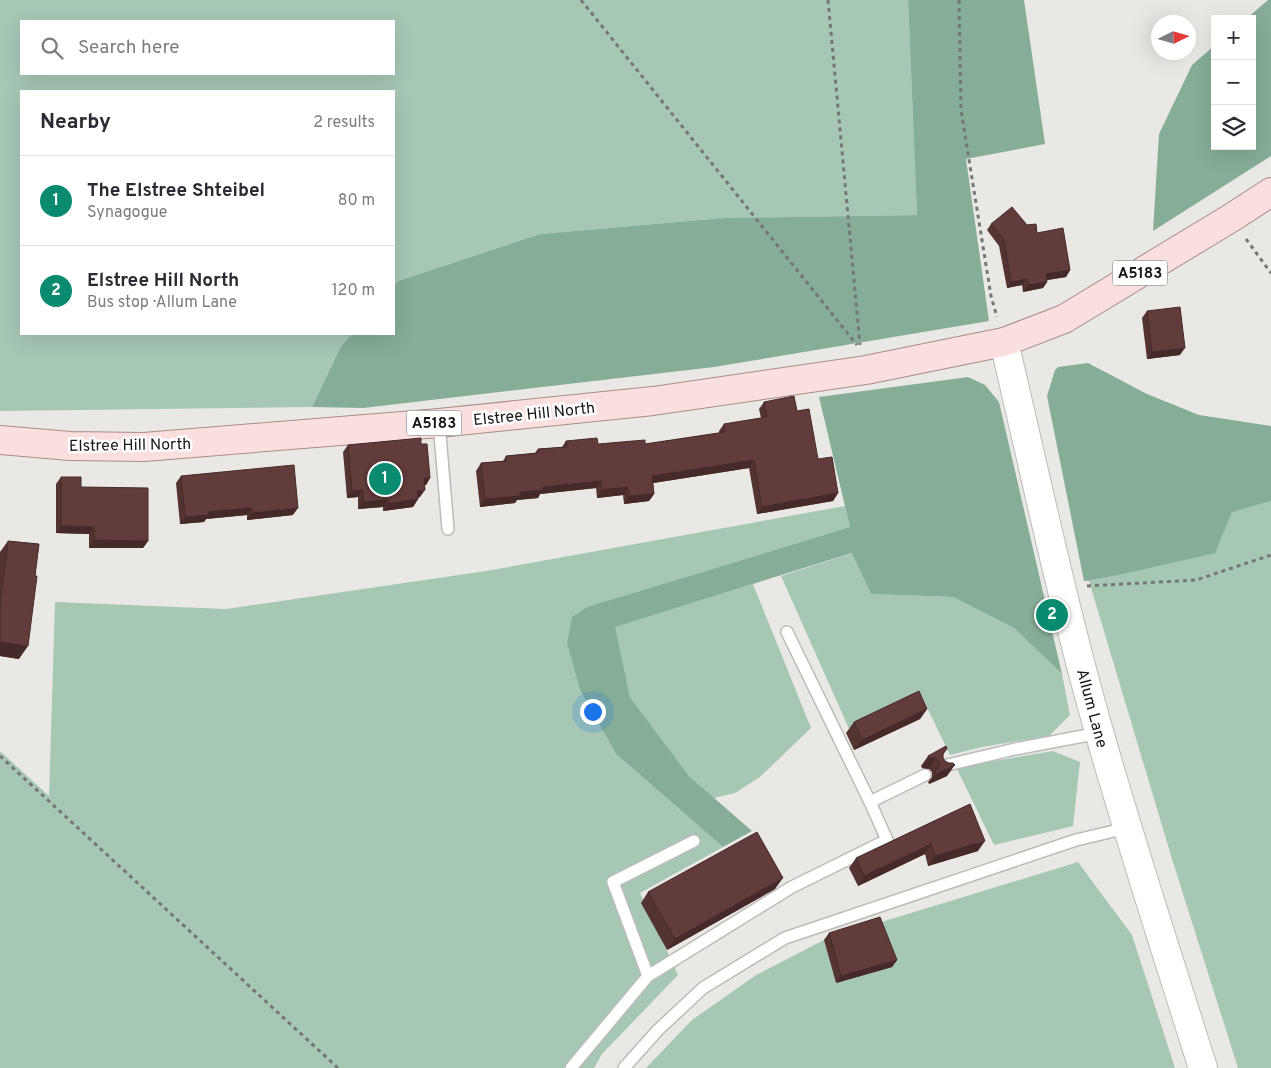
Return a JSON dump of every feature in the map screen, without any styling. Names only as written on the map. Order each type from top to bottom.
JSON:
[{"type":"main road","name":"A5183","points":[[1004,342],[1064,319],[1271,192]]},
{"type":"main road","name":"Elstree Hill North","points":[[0,440],[70,446],[144,447],[439,423],[673,398],[866,370],[1004,342]]},
{"type":"main road","name":"Allum Lane","points":[[1004,342],[1062,589],[1100,733],[1127,828],[1203,1068]]},
{"type":"lane","points":[[439,423],[448,530]]},
{"type":"lane","points":[[571,1068],[648,976],[792,887],[887,840],[787,632]]},
{"type":"lane","points":[[943,766],[1015,749],[1100,733]]},
{"type":"lane","points":[[870,802],[925,775]]},
{"type":"lane","points":[[624,1068],[658,1030],[703,988],[785,938],[1076,840],[1127,828]]},
{"type":"lane","points":[[648,976],[613,882],[694,841]]},
{"type":"path","points":[[581,0],[860,349],[828,0]]},
{"type":"path","points":[[959,0],[961,110],[991,296],[1004,342]]},
{"type":"path","points":[[1231,218],[1271,273]]},
{"type":"path","points":[[1084,586],[1196,580],[1271,555]]},
{"type":"path","points":[[0,756],[338,1068]]},
{"type":"green space","points":[[0,0],[908,0],[917,215],[723,218],[540,234],[398,281],[395,284],[395,90],[20,90],[20,335],[351,335],[341,346],[312,407],[0,411]]},
{"type":"green space","points":[[908,0],[1024,0],[1045,144],[966,159],[989,321],[714,367],[363,408],[312,407],[341,346],[351,335],[395,335],[395,284],[398,281],[540,234],[723,218],[917,215]]},
{"type":"green space","points":[[1268,0],[1271,0],[1271,156],[1153,231],[1159,134],[1192,65],[1211,48],[1211,150],[1256,150],[1256,15],[1251,15]]},
{"type":"green space","points":[[1088,363],[1147,394],[1199,415],[1271,426],[1271,501],[1232,512],[1215,553],[1084,581],[1047,396],[1055,370],[1058,367]]},
{"type":"green space","points":[[968,377],[985,385],[999,402],[1062,674],[1014,628],[953,597],[871,594],[852,553],[615,627],[630,697],[690,777],[752,831],[723,847],[616,754],[580,690],[567,644],[572,617],[587,607],[850,527],[819,397]]},
{"type":"green space","points":[[1271,501],[1271,1068],[1238,1068],[1172,859],[1089,581],[1084,581],[1193,522]]},
{"type":"green space","points":[[845,506],[850,527],[620,597],[567,644],[580,690],[616,754],[723,847],[640,893],[678,975],[602,1054],[594,1068],[0,1068],[0,751],[49,796],[55,602],[226,609],[486,571]]},
{"type":"green space","points":[[853,553],[871,594],[953,597],[1014,628],[1062,674],[1070,715],[1049,736],[982,747],[950,755],[922,697],[850,731],[781,576]]},
{"type":"green space","points":[[753,584],[811,728],[760,777],[735,793],[714,798],[690,777],[630,697],[614,627]]},
{"type":"green space","points":[[1053,751],[1080,762],[1073,826],[994,845],[957,769]]},
{"type":"green space","points":[[1078,862],[1132,935],[1175,1068],[646,1068],[692,1020],[756,975],[824,940],[836,983],[875,924]]},
{"type":"building","points":[[1012,207],[1027,225],[1036,224],[1037,233],[1063,228],[1070,270],[1046,274],[1047,282],[1028,285],[1027,279],[1011,282],[1004,240],[991,224]]},
{"type":"building","points":[[1180,307],[1185,348],[1152,352],[1147,311]]},
{"type":"building","points":[[794,396],[797,411],[809,409],[818,459],[832,457],[838,493],[762,507],[754,460],[652,476],[654,494],[629,496],[628,487],[602,490],[601,481],[543,487],[543,490],[520,492],[520,496],[485,499],[481,463],[506,461],[506,456],[538,453],[538,449],[567,447],[566,441],[597,438],[598,444],[645,440],[645,444],[725,432],[724,424],[767,417],[764,402]]},
{"type":"building","points":[[421,438],[421,444],[427,444],[430,478],[424,478],[425,490],[417,491],[418,499],[388,504],[388,500],[363,502],[363,490],[352,491],[348,445]]},
{"type":"building","points":[[294,465],[298,508],[252,513],[252,508],[208,512],[209,515],[185,517],[181,476]]},
{"type":"building","points":[[61,477],[81,477],[81,487],[148,488],[148,541],[94,540],[94,527],[61,526]]},
{"type":"building","points":[[8,541],[39,544],[28,646],[0,642],[0,604]]},
{"type":"building","points":[[919,691],[927,709],[862,740],[854,722]]},
{"type":"building","points":[[946,746],[947,749],[943,753],[943,758],[945,761],[955,765],[936,774],[935,771],[939,768],[939,762],[936,758],[929,758],[928,756]]},
{"type":"building","points":[[970,804],[985,841],[935,856],[931,844],[864,876],[856,858]]},
{"type":"building","points":[[757,832],[783,878],[675,939],[648,892]]},
{"type":"building","points":[[880,917],[897,960],[841,976],[829,933]]},
{"type":"place","name":"The Elstree Shteibel","points":[[385,479]]},
{"type":"place","name":"Elstree Hill North","points":[[1052,615]]}]
